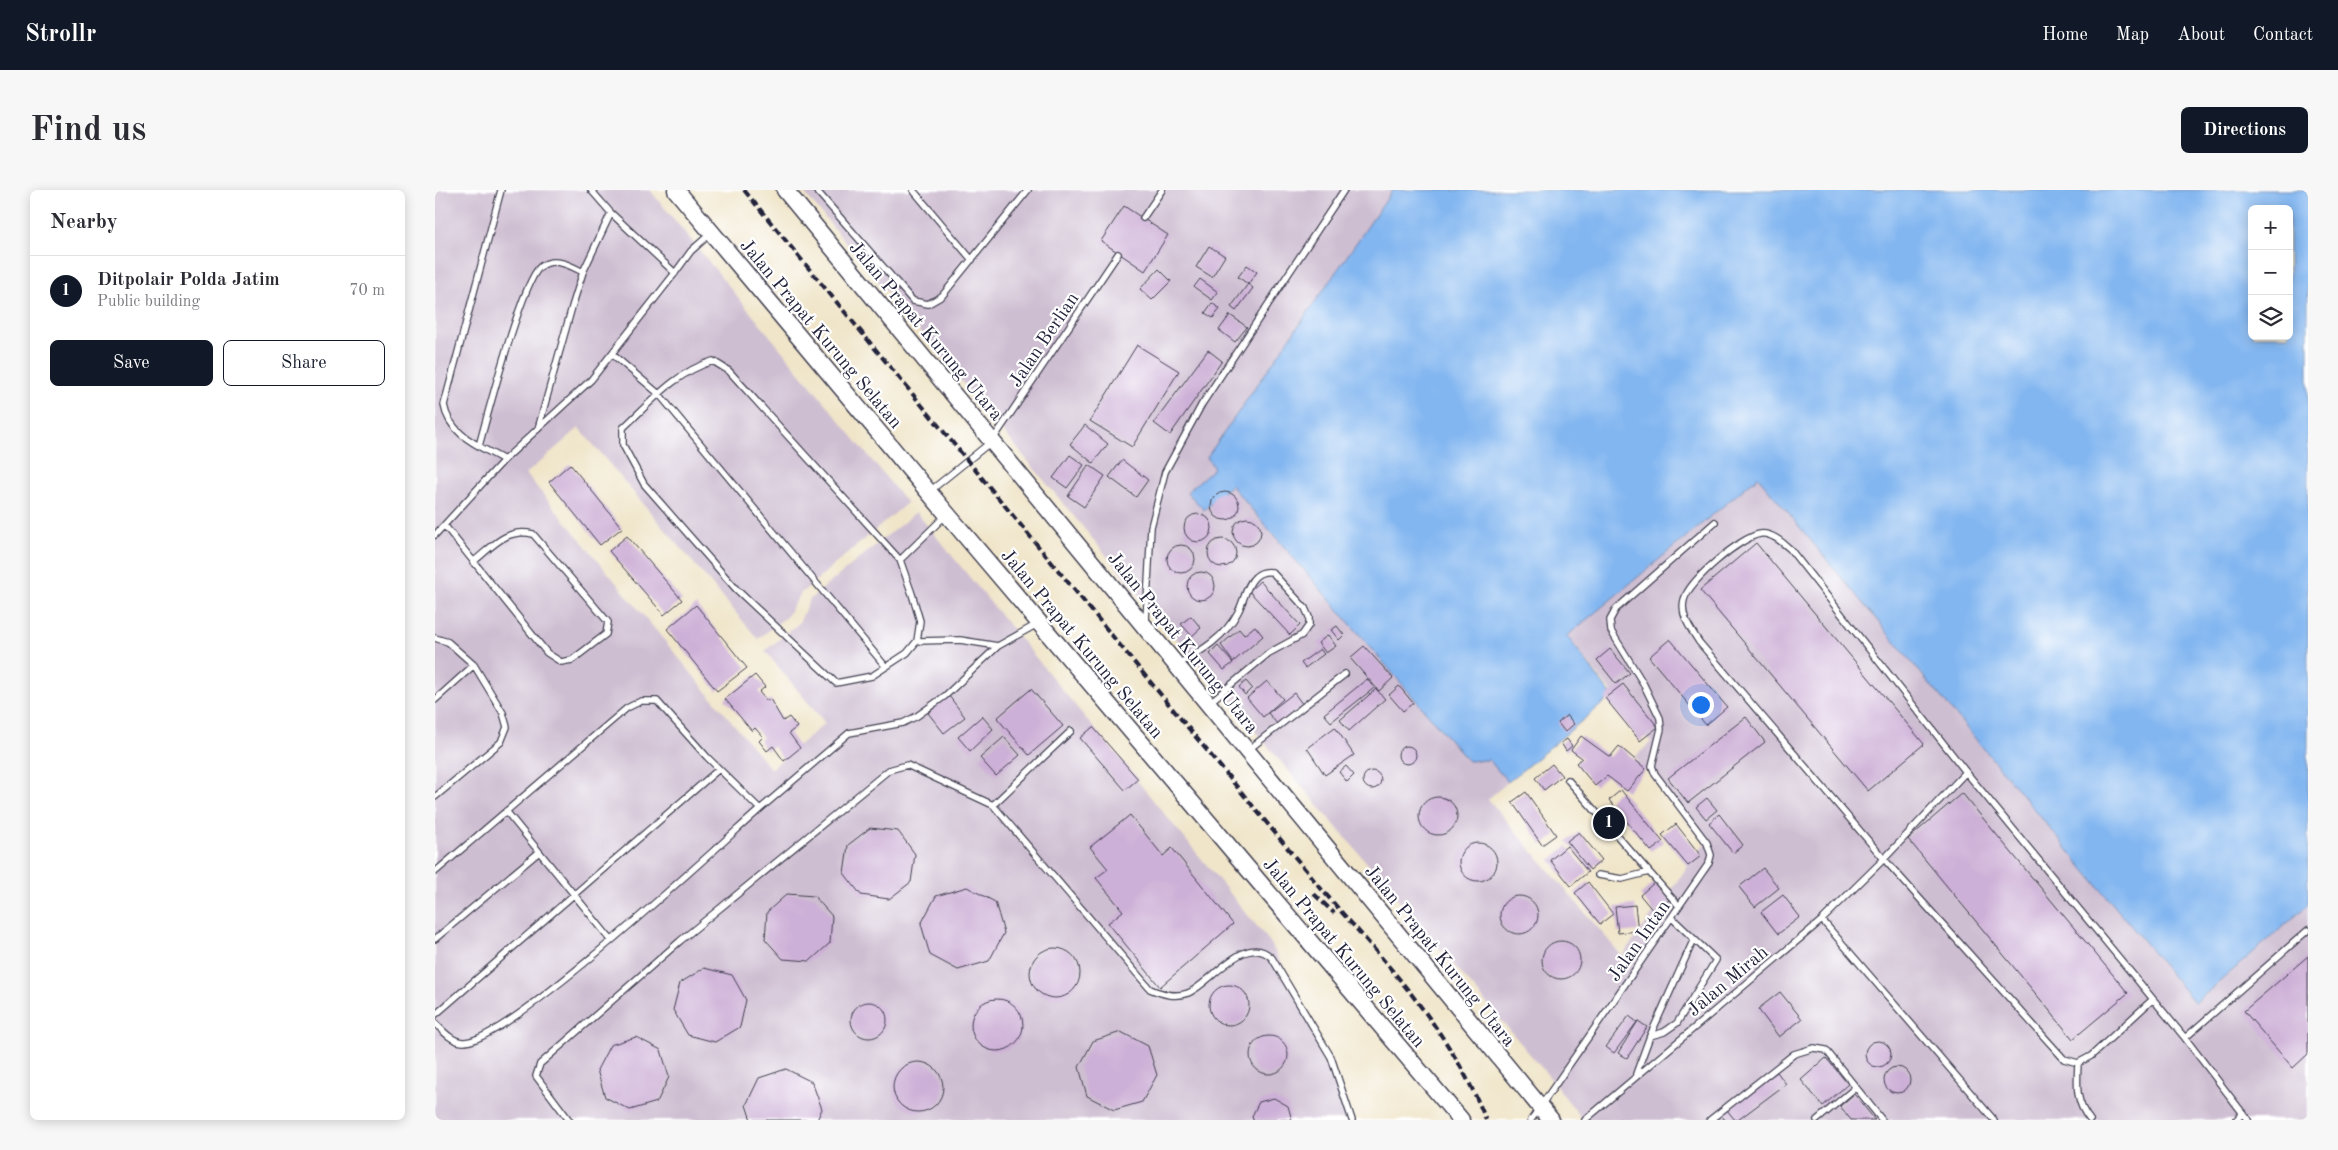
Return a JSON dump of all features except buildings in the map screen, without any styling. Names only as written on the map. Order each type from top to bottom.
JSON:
[{"type":"street","name":"Jalan Prapat Kurung Selatan","points":[[676,190],[928,492],[1461,1120]]},
{"type":"street","name":"Jalan Prapat Kurung Utara","points":[[785,190],[1176,664],[1541,1116]]},
{"type":"lane","points":[[501,190],[444,405],[446,418],[455,430],[504,460]]},
{"type":"lane","points":[[591,190],[611,213],[675,273]]},
{"type":"lane","points":[[816,190],[913,301],[928,304],[942,296],[1028,190]]},
{"type":"lane","points":[[913,190],[971,260]]},
{"type":"lane","points":[[1143,218],[1162,190]]},
{"type":"lane","points":[[1146,628],[1151,526],[1165,472],[1202,404],[1344,190]]},
{"type":"lane","points":[[538,429],[583,272],[611,213]]},
{"type":"lane","points":[[435,535],[504,460],[591,380],[691,251],[711,233]]},
{"type":"lane","name":"Jalan Berlian","points":[[928,492],[992,441],[1119,254]]},
{"type":"lane","points":[[479,446],[499,373],[529,285],[540,267],[553,262],[567,264],[583,272]]},
{"type":"lane","points":[[612,354],[659,394],[886,667]]},
{"type":"lane","points":[[713,362],[729,371],[900,560],[920,621],[917,641],[907,653],[872,676],[836,683],[736,589],[644,484],[623,445],[623,428],[659,394],[678,377],[699,366],[713,362]]},
{"type":"lane","points":[[900,560],[947,514]]},
{"type":"lane","name":"Jalan Intan","points":[[1541,1116],[1709,863],[1711,855],[1707,843],[1655,774],[1653,766],[1661,729],[1659,718],[1643,683],[1611,631],[1610,620],[1616,609],[1715,522]]},
{"type":"lane","points":[[445,526],[473,562],[547,653],[561,662],[572,660],[606,634],[608,622],[533,534],[519,531],[505,536],[473,562]]},
{"type":"lane","points":[[2153,1000],[2091,1056],[2078,1063],[2064,1059],[1885,858],[1699,642],[1684,619],[1684,600],[1692,583],[1746,538],[1762,533],[1778,539],[1791,549],[1966,772],[2185,1038],[2248,1120]]},
{"type":"lane","points":[[1176,664],[1215,641],[1237,614],[1251,581],[1256,575],[1265,571],[1272,572],[1305,608],[1309,617],[1309,625],[1302,635],[1269,653],[1208,704]]},
{"type":"lane","points":[[435,1023],[445,1034],[462,1043],[482,1038],[580,969],[760,809],[849,734],[903,723],[917,716],[945,696],[998,646],[1040,622]]},
{"type":"lane","points":[[435,638],[448,642],[474,665],[503,713],[507,728],[501,742],[435,797]]},
{"type":"lane","points":[[917,641],[961,640],[998,646]]},
{"type":"lane","points":[[435,700],[474,665]]},
{"type":"lane","points":[[1247,751],[1345,674]]},
{"type":"lane","points":[[435,872],[627,708],[641,701],[657,701],[760,809]]},
{"type":"lane","points":[[993,805],[1071,731]]},
{"type":"lane","points":[[569,1120],[541,1086],[536,1076],[540,1064],[680,941],[889,770],[907,765],[993,805],[1150,989],[1176,995],[1189,993],[1231,960],[1253,949],[1265,951],[1272,958],[1331,1057],[1352,1120]]},
{"type":"lane","points":[[435,1015],[719,768]]},
{"type":"lane","name":"Jalan Mirah","points":[[1585,1120],[1822,920],[1885,858],[1966,772]]},
{"type":"lane","points":[[1568,780],[1679,906]]},
{"type":"lane","points":[[506,811],[611,940]]},
{"type":"lane","points":[[435,939],[538,852]]},
{"type":"lane","points":[[1598,875],[1622,879],[1649,872]]},
{"type":"lane","points":[[1650,1036],[1665,1032],[1677,1023],[1715,965],[1716,960],[1713,955],[1671,918]]},
{"type":"lane","points":[[1822,920],[1994,1120]]},
{"type":"lane","points":[[2185,1038],[2308,930]]},
{"type":"lane","points":[[1635,1076],[1650,1036],[1694,939]]},
{"type":"lane","points":[[1710,1120],[1794,1054],[1814,1048],[1826,1050],[1882,1120]]},
{"type":"lane","points":[[2078,1063],[2076,1091],[2079,1103],[2090,1120]]},
{"type":"lane","points":[[1817,1120],[1855,1087]]},
{"type":"lane","points":[[2236,1120],[2243,1113]]},
{"type":"shaded area","points":[[435,190],[650,190],[907,503],[801,593],[787,616],[758,639],[579,428],[526,474],[771,769],[825,723],[765,651],[799,623],[810,599],[916,512],[1270,942],[1303,1003],[1340,1089],[1346,1120],[435,1120]]},
{"type":"shaded area","points":[[802,190],[1393,190],[1207,457],[1468,761],[1489,760],[1508,782],[1488,799],[1622,956],[1705,843],[1635,757],[1651,742],[1567,636],[1758,477],[2195,1003],[2308,905],[2308,1120],[1583,1120],[1546,1073],[1167,628]]},
{"type":"water","points":[[1393,190],[2308,190],[2308,905],[2195,1003],[1758,477],[1567,636],[1612,696],[1508,782],[1489,760],[1468,761],[1231,485],[1204,510],[1187,492],[1214,468],[1207,457]]},
{"type":"railway","points":[[744,190],[1323,891],[1415,998],[1454,1056],[1486,1120]]},
{"type":"railway","points":[[1314,894],[1334,913]]},
{"type":"place","name":"Ditpolair Polda Jatim","points":[[1609,823]]}]
